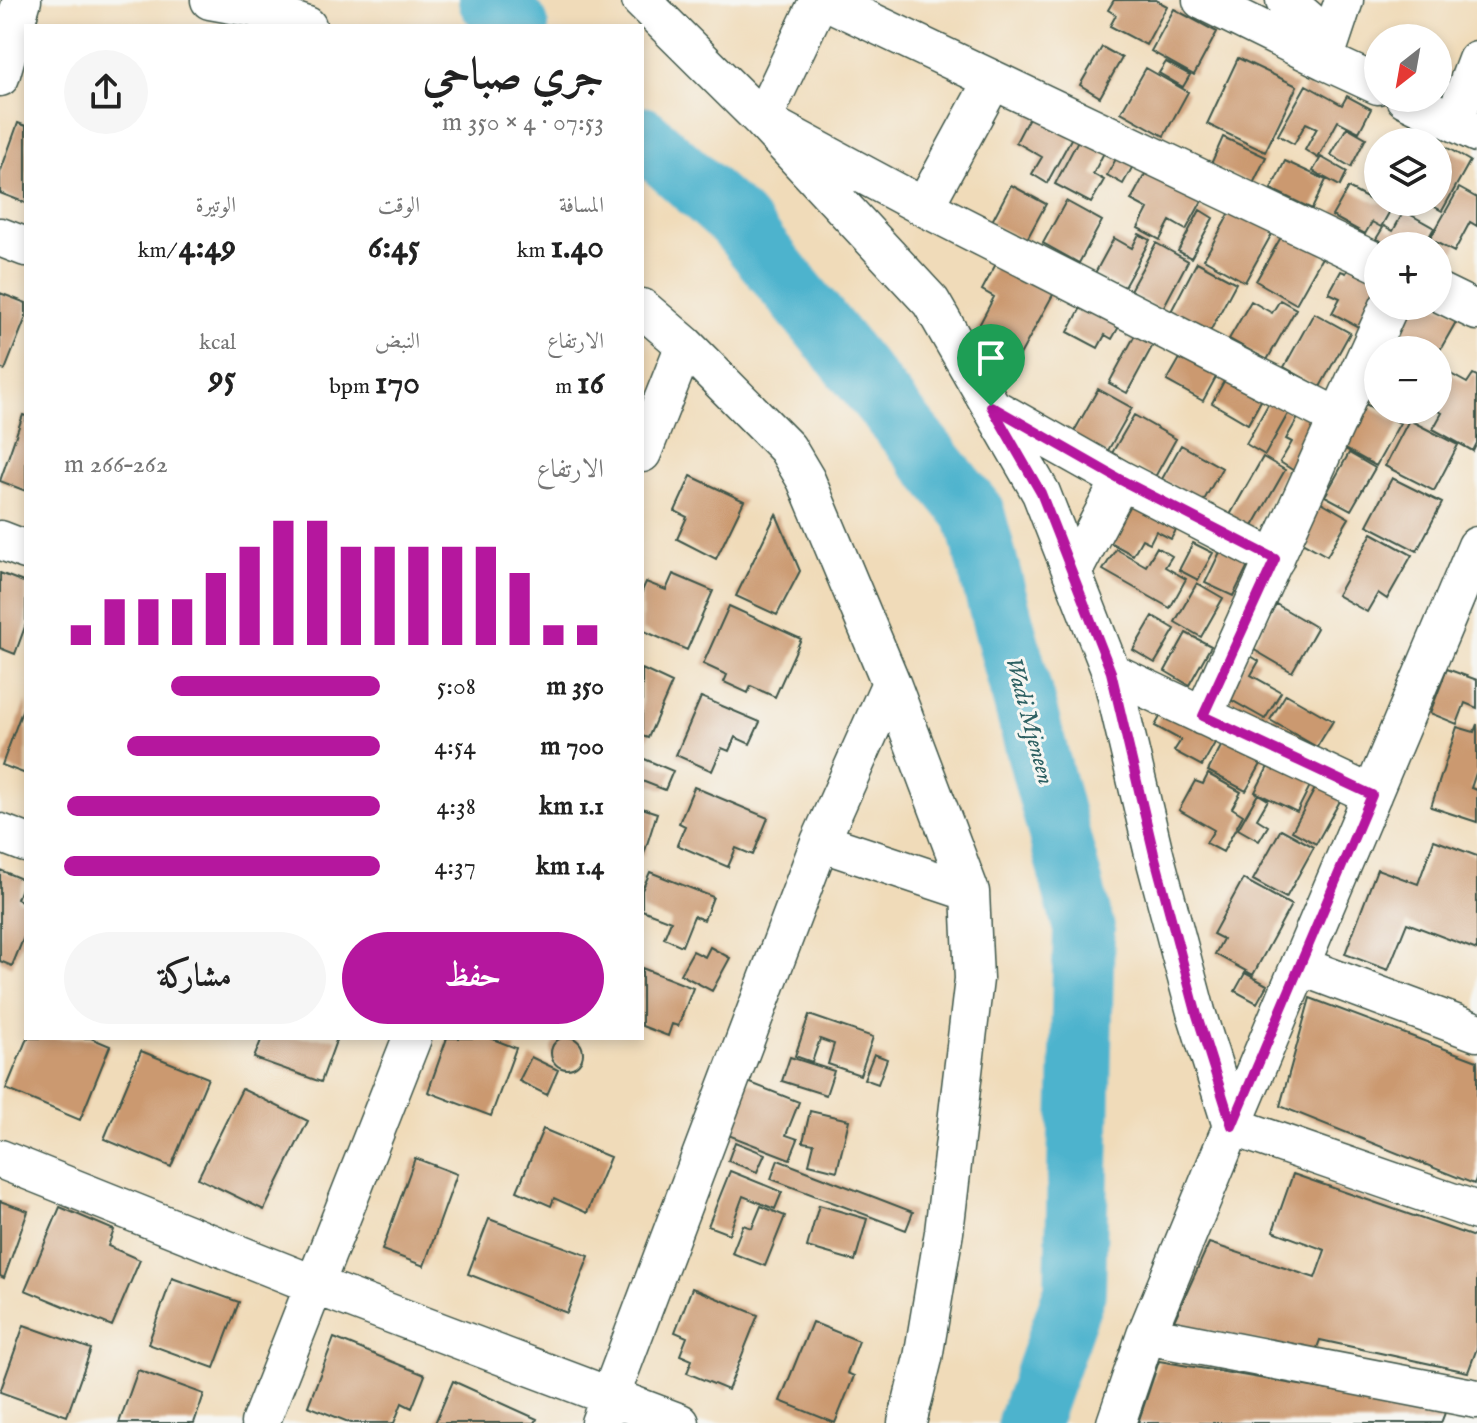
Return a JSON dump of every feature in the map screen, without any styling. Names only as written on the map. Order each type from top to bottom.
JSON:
[{"type":"street","points":[[0,77],[22,0]]},
{"type":"street","points":[[210,0],[254,8],[301,24]]},
{"type":"street","points":[[291,0],[318,24]]},
{"type":"street","points":[[641,0],[762,120],[931,302],[1041,493],[1111,672],[1192,998],[1232,1126]]},
{"type":"street","points":[[762,120],[822,0],[1364,256]]},
{"type":"street","points":[[1202,0],[1327,49],[1364,75]]},
{"type":"street","points":[[1285,0],[1327,49]]},
{"type":"street","points":[[1327,49],[1344,0]]},
{"type":"street","points":[[1434,112],[1465,127],[1477,60]]},
{"type":"street","points":[[924,207],[993,80]]},
{"type":"street","points":[[762,120],[924,207],[1339,418]]},
{"type":"street","points":[[0,237],[24,246]]},
{"type":"street","points":[[1452,299],[1477,311]]},
{"type":"street","points":[[644,310],[685,345],[787,448],[806,480],[891,683],[970,892],[974,979],[944,1232],[923,1358],[907,1423]]},
{"type":"street","points":[[1203,716],[1383,320]]},
{"type":"street","points":[[644,448],[685,345]]},
{"type":"street","points":[[991,406],[1121,480],[1275,559]]},
{"type":"street","points":[[1072,573],[1121,480]]},
{"type":"street","points":[[0,540],[24,549]]},
{"type":"street","points":[[1116,1423],[1146,1335],[1232,1126],[1477,546]]},
{"type":"street","points":[[1111,672],[1372,795]]},
{"type":"street","points":[[605,1410],[820,842],[891,683]]},
{"type":"street","points":[[0,833],[24,842]]},
{"type":"street","points":[[820,842],[970,892]]},
{"type":"street","points":[[1300,966],[1477,1032]]},
{"type":"street","points":[[260,1423],[411,1040]]},
{"type":"street","points":[[1232,1126],[1477,1211]]},
{"type":"street","points":[[0,1159],[315,1285],[605,1410],[680,1423]]},
{"type":"street","points":[[1146,1335],[1465,1406]]},
{"type":"building","points":[[1114,0],[1156,0],[1167,6],[1146,45],[1110,26],[1116,15],[1108,10]]},
{"type":"building","points":[[1174,9],[1217,32],[1194,75],[1151,51]]},
{"type":"building","points":[[1102,47],[1122,58],[1100,97],[1080,85]]},
{"type":"building","points":[[1238,58],[1297,86],[1265,152],[1207,124]]},
{"type":"building","points":[[1166,62],[1190,75],[1183,87],[1159,73]]},
{"type":"building","points":[[1146,68],[1188,92],[1164,136],[1121,112]]},
{"type":"building","points":[[1306,85],[1342,105],[1347,96],[1364,105],[1364,112],[1369,112],[1359,132],[1338,121],[1318,158],[1305,150],[1317,128],[1306,123],[1294,144],[1278,135]]},
{"type":"building","points":[[1035,106],[1077,128],[1047,183],[1032,174],[1042,157],[1016,142]]},
{"type":"building","points":[[18,123],[24,125],[24,202],[0,193],[0,173]]},
{"type":"building","points":[[1347,127],[1364,137],[1351,167],[1331,155]]},
{"type":"building","points":[[1084,129],[1109,143],[1093,174],[1104,180],[1091,203],[1055,184]]},
{"type":"building","points":[[1223,137],[1266,157],[1253,184],[1211,164]]},
{"type":"building","points":[[1122,148],[1138,157],[1123,184],[1107,175]]},
{"type":"building","points":[[1452,150],[1470,161],[1452,193]]},
{"type":"building","points":[[1321,157],[1347,172],[1340,186],[1313,171]]},
{"type":"building","points":[[1152,161],[1204,197],[1186,230],[1170,221],[1160,240],[1138,228],[1148,209],[1131,200]]},
{"type":"building","points":[[1285,161],[1326,180],[1312,209],[1271,189]]},
{"type":"building","points":[[1011,185],[1046,204],[1026,241],[991,223]]},
{"type":"building","points":[[1348,188],[1364,197],[1364,216],[1387,216],[1381,227],[1372,222],[1364,233],[1332,216]]},
{"type":"building","points":[[1459,188],[1477,198],[1477,226],[1470,222],[1454,252],[1452,232],[1434,232],[1443,216],[1452,216],[1452,200]]},
{"type":"building","points":[[1238,198],[1279,221],[1245,282],[1204,259]]},
{"type":"building","points":[[1066,201],[1102,221],[1079,263],[1043,243]]},
{"type":"building","points":[[1200,210],[1213,218],[1191,258],[1178,251]]},
{"type":"building","points":[[1401,216],[1413,216],[1434,228],[1432,232],[1380,232],[1384,226],[1393,231]]},
{"type":"building","points":[[1289,223],[1329,245],[1296,304],[1256,281]]},
{"type":"building","points":[[1139,234],[1150,240],[1123,289],[1095,273],[1114,238],[1132,248]]},
{"type":"building","points":[[1156,243],[1188,261],[1162,310],[1129,292]]},
{"type":"building","points":[[1356,256],[1364,260],[1364,320],[1370,320],[1364,330],[1332,313],[1340,298],[1329,293],[1341,271],[1346,273]]},
{"type":"building","points":[[998,260],[1055,291],[1020,355],[976,331],[994,297],[982,290]]},
{"type":"building","points":[[1197,262],[1236,283],[1206,339],[1167,319]]},
{"type":"building","points":[[0,293],[24,302],[24,322],[5,370],[0,368]]},
{"type":"building","points":[[1086,298],[1124,318],[1112,339],[1105,335],[1098,348],[1068,332]]},
{"type":"building","points":[[1280,300],[1296,309],[1267,360],[1229,339],[1251,301],[1272,313]]},
{"type":"building","points":[[1452,310],[1461,313],[1448,336],[1390,336],[1398,320],[1452,320]]},
{"type":"building","points":[[1314,313],[1350,333],[1320,387],[1284,367]]},
{"type":"building","points":[[1141,324],[1159,334],[1127,393],[1109,383]]},
{"type":"building","points":[[1187,346],[1222,366],[1203,401],[1167,381]]},
{"type":"building","points":[[1232,367],[1268,388],[1248,424],[1212,403]]},
{"type":"building","points":[[1473,374],[1477,376],[1477,443],[1473,451],[1433,429],[1436,424],[1452,424],[1452,375],[1467,383]]},
{"type":"building","points":[[1098,389],[1132,408],[1106,454],[1072,435]]},
{"type":"building","points":[[1270,401],[1289,412],[1265,455],[1246,444]]},
{"type":"building","points":[[1307,402],[1329,415],[1296,472],[1280,462],[1292,442],[1286,439]]},
{"type":"building","points":[[1362,402],[1364,424],[1399,424],[1376,466],[1338,445]]},
{"type":"building","points":[[23,415],[24,415],[24,490],[0,481]]},
{"type":"building","points":[[1134,415],[1176,439],[1155,477],[1112,453]]},
{"type":"building","points":[[1407,424],[1417,424],[1458,445],[1434,491],[1385,466]]},
{"type":"building","points":[[1181,445],[1222,468],[1203,502],[1162,479]]},
{"type":"building","points":[[1349,453],[1375,468],[1351,510],[1325,496]]},
{"type":"building","points":[[1263,457],[1285,470],[1252,528],[1230,515]]},
{"type":"building","points":[[691,476],[744,501],[716,559],[677,539],[687,517],[675,511]]},
{"type":"building","points":[[1392,478],[1442,503],[1417,551],[1367,525]]},
{"type":"building","points":[[1127,492],[1181,521],[1171,539],[1156,531],[1150,543],[1142,539],[1133,555],[1102,538]]},
{"type":"building","points":[[1316,499],[1349,518],[1327,556],[1295,538]]},
{"type":"building","points":[[776,514],[800,571],[777,615],[736,596]]},
{"type":"building","points":[[1372,533],[1412,555],[1387,599],[1378,593],[1367,612],[1337,595]]},
{"type":"building","points":[[1222,535],[1255,551],[1233,596],[1205,583],[1220,552],[1214,550]]},
{"type":"building","points":[[1193,543],[1213,553],[1198,580],[1179,570]]},
{"type":"building","points":[[1157,547],[1172,556],[1165,567],[1186,579],[1170,608],[1103,570],[1116,549],[1146,566]]},
{"type":"building","points":[[0,573],[24,582],[24,629],[15,654],[0,648]]},
{"type":"building","points":[[673,574],[713,591],[687,650],[644,631],[646,582],[666,590]]},
{"type":"building","points":[[1197,583],[1223,598],[1201,637],[1175,622]]},
{"type":"building","points":[[1276,604],[1317,628],[1292,672],[1251,648]]},
{"type":"building","points":[[729,606],[801,639],[775,697],[751,686],[748,693],[724,682],[727,675],[703,664]]},
{"type":"building","points":[[1153,616],[1175,629],[1155,663],[1133,650]]},
{"type":"building","points":[[1186,633],[1211,646],[1189,685],[1165,671]]},
{"type":"building","points":[[1249,655],[1259,661],[1251,675],[1281,692],[1265,719],[1226,697]]},
{"type":"building","points":[[1447,669],[1477,680],[1477,708],[1465,703],[1457,724],[1430,713]]},
{"type":"building","points":[[644,670],[672,683],[648,738],[644,737]]},
{"type":"building","points":[[1286,694],[1333,721],[1317,747],[1270,720]]},
{"type":"building","points":[[701,697],[760,722],[750,744],[735,737],[729,751],[722,748],[712,771],[676,755]]},
{"type":"building","points":[[1167,704],[1220,734],[1202,766],[1174,751],[1181,740],[1155,726]]},
{"type":"building","points":[[24,705],[24,773],[2,765]]},
{"type":"building","points":[[1477,724],[1477,770],[1471,788],[1477,790],[1477,822],[1431,807],[1457,727],[1474,732]]},
{"type":"building","points":[[1227,735],[1266,755],[1246,791],[1208,771]]},
{"type":"building","points":[[1273,757],[1314,778],[1297,812],[1255,792]]},
{"type":"building","points":[[644,759],[673,771],[665,790],[644,782]]},
{"type":"building","points":[[1208,774],[1241,792],[1232,808],[1243,815],[1223,852],[1206,843],[1214,830],[1179,810],[1195,781],[1203,784]]},
{"type":"building","points":[[1321,778],[1345,792],[1316,844],[1292,831]]},
{"type":"building","points":[[694,787],[768,818],[753,855],[736,848],[728,867],[677,845],[685,826],[679,823]]},
{"type":"building","points":[[1258,794],[1268,800],[1257,819],[1268,826],[1259,841],[1238,829]]},
{"type":"building","points":[[644,809],[657,813],[644,854]]},
{"type":"building","points":[[1281,829],[1314,847],[1286,898],[1253,880]]},
{"type":"building","points":[[1434,840],[1477,856],[1477,950],[1407,923],[1388,970],[1345,954],[1377,869],[1418,884]]},
{"type":"building","points":[[0,870],[24,880],[17,899],[24,902],[24,937],[12,966],[0,961]]},
{"type":"building","points":[[650,872],[713,897],[704,920],[694,916],[682,946],[664,938],[671,921],[644,911],[644,886]]},
{"type":"building","points":[[1243,879],[1291,905],[1253,975],[1215,954],[1223,939],[1213,934]]},
{"type":"building","points":[[710,947],[730,958],[712,991],[680,974],[693,951],[705,957]]},
{"type":"building","points":[[644,969],[693,988],[678,1026],[672,1024],[668,1036],[644,1027]]},
{"type":"building","points":[[1245,973],[1267,985],[1257,1003],[1235,991]]},
{"type":"building","points":[[1310,998],[1477,1061],[1477,1176],[1474,1184],[1280,1106]]},
{"type":"building","points":[[809,1015],[873,1037],[860,1075],[828,1064],[834,1044],[820,1039],[812,1062],[795,1056]]},
{"type":"building","points":[[26,1040],[96,1040],[110,1046],[80,1120],[6,1089]]},
{"type":"building","points":[[261,1040],[336,1040],[321,1082],[254,1058]]},
{"type":"building","points":[[446,1040],[495,1040],[516,1048],[491,1116],[428,1092]]},
{"type":"building","points":[[558,1040],[576,1040],[582,1047],[582,1059],[573,1068],[561,1068],[552,1059],[552,1047]]},
{"type":"building","points":[[141,1051],[208,1078],[171,1167],[104,1139]]},
{"type":"building","points":[[874,1054],[887,1059],[878,1084],[864,1079]]},
{"type":"building","points":[[531,1057],[558,1070],[547,1095],[519,1081]]},
{"type":"building","points":[[790,1057],[834,1071],[826,1095],[782,1081]]},
{"type":"building","points":[[743,1080],[799,1102],[786,1135],[798,1139],[790,1159],[723,1133]]},
{"type":"building","points":[[242,1089],[308,1121],[264,1210],[198,1178]]},
{"type":"building","points":[[810,1111],[849,1120],[837,1171],[809,1164],[814,1144],[803,1142]]},
{"type":"building","points":[[543,1129],[610,1157],[587,1213],[554,1198],[551,1206],[517,1191]]},
{"type":"building","points":[[735,1142],[765,1154],[757,1172],[728,1161]]},
{"type":"building","points":[[415,1158],[457,1174],[424,1266],[382,1250]]},
{"type":"building","points":[[778,1160],[913,1212],[906,1230],[771,1179]]},
{"type":"building","points":[[730,1171],[782,1192],[775,1209],[743,1196],[729,1234],[708,1226]]},
{"type":"building","points":[[1293,1174],[1477,1238],[1477,1348],[1468,1372],[1320,1340],[1315,1353],[1173,1323],[1209,1243],[1315,1278],[1325,1250],[1273,1231]]},
{"type":"building","points":[[0,1201],[28,1211],[4,1278],[0,1276]]},
{"type":"building","points":[[819,1205],[867,1219],[855,1261],[807,1247]]},
{"type":"building","points":[[761,1206],[785,1216],[765,1266],[732,1253],[743,1225],[752,1228]]},
{"type":"building","points":[[60,1207],[114,1230],[108,1246],[140,1260],[112,1326],[25,1290]]},
{"type":"building","points":[[489,1219],[589,1256],[567,1313],[468,1274]]},
{"type":"building","points":[[172,1278],[239,1302],[214,1368],[148,1344]]},
{"type":"building","points":[[692,1288],[758,1315],[728,1390],[687,1373],[692,1360],[680,1355],[687,1337],[675,1332]]},
{"type":"building","points":[[812,1322],[859,1341],[847,1373],[854,1376],[835,1423],[780,1401]]},
{"type":"building","points":[[24,1325],[91,1349],[67,1416],[0,1392]]},
{"type":"building","points":[[334,1338],[425,1375],[412,1408],[402,1403],[394,1423],[351,1423],[308,1406]]},
{"type":"building","points":[[1159,1361],[1446,1410],[1441,1423],[1138,1423]]},
{"type":"building","points":[[138,1370],[204,1394],[194,1423],[119,1423]]},
{"type":"building","points":[[453,1381],[537,1419],[535,1423],[435,1423]]},
{"type":"waterway","name":"Wadi Mjeneen","points":[[489,0],[516,24]]},
{"type":"waterway","name":"Wadi Mjeneen","points":[[644,139],[737,222],[974,513],[1084,929],[1075,1291],[1028,1423]]},
{"type":"route","points":[[991,406],[1121,480],[1275,559],[1203,716],[1372,795],[1232,1126],[1196,1012],[1154,854],[1111,672],[1041,493],[991,406]]}]
